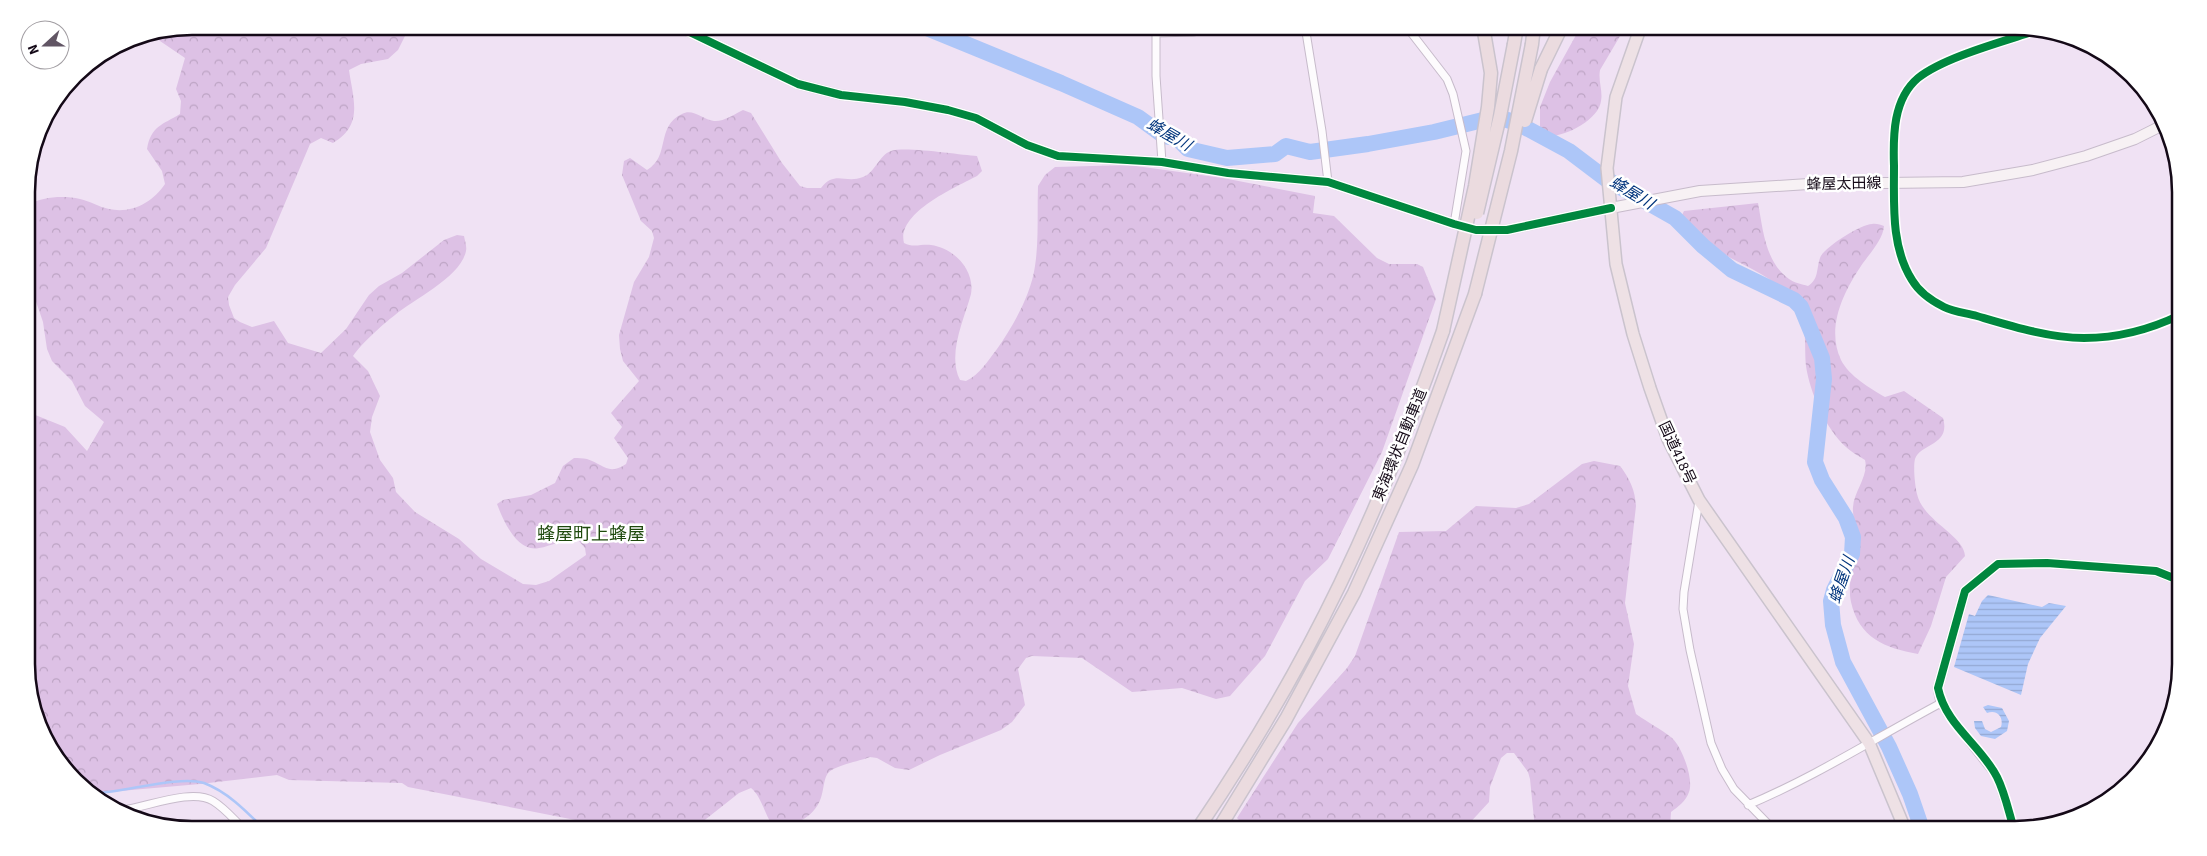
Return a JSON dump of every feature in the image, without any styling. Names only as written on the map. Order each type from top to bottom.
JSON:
[{"type":"highway","points":[[1443,330],[1475,186],[1488,107],[1491,73],[1485,35]]},
{"type":"highway","name":"東海環状自動車道","points":[[1203,821],[1241,762],[1340,585],[1397,457],[1443,330],[1485,183],[1515,35]]},
{"type":"highway","name":"東海環状自動車道","points":[[1224,821],[1255,771],[1354,593],[1412,465],[1475,294],[1511,151],[1533,35]]},
{"type":"highway","points":[[1475,294],[1492,249],[1541,68],[1558,35]]},
{"type":"highway","name":"国道418号","points":[[1639,35],[1616,97],[1607,168],[1608,188],[1616,264],[1633,334],[1668,439],[1699,500],[1869,743],[1902,821]]},
{"type":"main road","name":"蜂屋太田線","points":[[1611,208],[1700,191],[1808,184],[1963,182],[2033,170],[2086,156],[2158,128]]},
{"type":"street","points":[[696,35],[798,84],[841,95],[905,102],[948,110],[976,118],[1027,145],[1058,156],[1162,162],[1228,173],[1328,182],[1476,230],[1507,230],[1611,208]]},
{"type":"street","points":[[1156,35],[1156,76],[1162,162]]},
{"type":"street","points":[[1306,35],[1328,182]]},
{"type":"street","points":[[1413,35],[1447,79],[1453,94],[1466,151],[1454,224]]},
{"type":"street","points":[[2023,35],[1944,63],[1917,79],[1902,101],[1895,126],[1894,183],[1896,236],[1901,259],[1913,282],[1927,296],[1945,308],[2057,336],[2084,338],[2129,333],[2172,318]]},
{"type":"street","points":[[1699,500],[1684,592],[1683,609],[1690,650],[1711,742],[1722,769],[1734,789],[1764,821]]},
{"type":"street","points":[[2011,821],[1997,777],[1948,715],[1941,703],[1938,688],[1965,591],[1998,564],[2047,564],[2156,571],[2172,578]]},
{"type":"street","points":[[1748,805],[1768,797],[1941,703]]},
{"type":"street","points":[[131,808],[200,796],[211,800],[224,809],[236,821]]},
{"type":"green space","points":[[192,35],[406,35],[398,50],[388,59],[361,64],[349,70],[354,111],[353,120],[349,128],[343,136],[333,143],[321,138],[310,144],[266,248],[235,285],[228,297],[229,305],[234,318],[240,322],[252,327],[274,321],[288,343],[321,353],[346,329],[369,295],[379,286],[402,273],[444,240],[457,235],[464,236],[466,251],[462,261],[455,270],[436,287],[384,324],[353,356],[368,371],[380,396],[372,417],[370,432],[380,460],[393,478],[396,492],[415,512],[459,539],[481,559],[523,584],[536,585],[549,581],[586,555],[585,548],[577,539],[539,548],[531,548],[524,545],[512,534],[497,504],[503,500],[531,495],[555,483],[563,466],[574,458],[587,459],[610,469],[626,464],[628,458],[614,438],[622,427],[611,413],[639,381],[623,361],[619,335],[634,282],[649,257],[654,238],[652,231],[641,221],[622,175],[624,161],[630,158],[647,170],[659,157],[669,126],[682,114],[690,112],[706,119],[718,121],[743,110],[751,113],[782,163],[800,186],[807,188],[821,188],[836,178],[857,179],[863,177],[871,172],[883,156],[891,151],[920,150],[977,156],[982,171],[977,176],[930,202],[909,221],[904,232],[904,243],[931,245],[955,255],[970,277],[971,294],[956,348],[956,370],[960,380],[966,381],[971,378],[997,349],[1020,310],[1030,288],[1036,256],[1038,186],[1045,175],[1055,167],[1129,165],[1223,178],[1315,196],[1313,213],[1334,216],[1377,258],[1389,264],[1417,264],[1423,267],[1436,299],[1382,452],[1328,559],[1305,581],[1265,656],[1230,696],[1216,699],[1182,688],[1132,692],[1082,658],[1032,656],[1026,658],[1018,669],[1025,705],[1012,722],[1001,730],[909,770],[895,768],[877,758],[870,757],[837,767],[827,774],[816,808],[800,821],[770,821],[758,797],[751,788],[739,793],[703,821],[580,821],[408,787],[402,783],[289,780],[277,775],[102,793],[74,767],[61,751],[43,714],[36,684],[35,415],[65,427],[87,451],[104,422],[85,406],[72,381],[52,361],[47,349],[43,322],[35,299],[35,202],[66,197],[84,200],[109,209],[126,210],[148,201],[165,184],[162,171],[147,149],[154,131],[180,114],[181,101],[176,89],[185,58],[158,39]]},
{"type":"green space","points":[[1576,35],[1621,35],[1600,70],[1601,101],[1595,114],[1573,130],[1550,136],[1540,128],[1540,107],[1550,82]]},
{"type":"green space","points":[[1758,203],[1766,244],[1775,264],[1791,280],[1808,286],[1816,277],[1820,258],[1828,248],[1852,232],[1867,225],[1884,226],[1878,242],[1854,276],[1843,299],[1836,323],[1835,336],[1841,360],[1861,382],[1885,397],[1904,391],[1943,418],[1943,434],[1918,454],[1915,459],[1914,471],[1917,494],[1927,512],[1958,541],[1963,548],[1965,556],[1946,577],[1931,626],[1918,654],[1906,652],[1875,639],[1867,633],[1855,614],[1850,595],[1856,537],[1853,507],[1865,472],[1865,460],[1850,451],[1832,431],[1815,399],[1806,366],[1804,325],[1799,310],[1777,284],[1711,246],[1681,217],[1684,211]]},
{"type":"green space","points":[[1594,461],[1620,466],[1633,490],[1636,506],[1625,603],[1634,644],[1628,686],[1636,714],[1676,742],[1686,764],[1690,779],[1689,792],[1684,801],[1671,812],[1670,821],[1534,821],[1528,772],[1514,753],[1507,753],[1501,758],[1490,787],[1489,802],[1472,821],[1240,821],[1237,818],[1298,723],[1347,668],[1355,656],[1399,532],[1446,531],[1476,506],[1516,508],[1529,504],[1582,464]]},
{"type":"water","points":[[1988,595],[2042,607],[2049,603],[2066,606],[2040,638],[2028,664],[2021,695],[1954,667],[1969,614],[1975,616],[1982,601]]},
{"type":"water","points":[[1988,705],[2002,708],[2009,721],[2007,731],[1995,739],[1981,736],[1975,728],[1974,721],[1982,721],[1985,729],[1991,732],[2001,727],[2001,717],[1994,712],[1987,713],[1983,707]]},
{"type":"waterway","name":"蜂屋川","points":[[944,35],[1138,117],[1164,136],[1177,138],[1188,149],[1227,158],[1275,154],[1286,146],[1310,152],[1368,144],[1434,132],[1487,119],[1504,119],[1517,123],[1569,151],[1606,179],[1675,218],[1703,246],[1732,270],[1794,300],[1801,307],[1822,358],[1824,379],[1815,462],[1822,480],[1846,518],[1853,537],[1852,554],[1834,590],[1831,601],[1833,625],[1843,662],[1889,747],[1910,794],[1919,821]]},
{"type":"waterway","points":[[102,793],[167,782],[194,781],[213,787],[229,797],[256,821]]},
{"type":"cycle path","points":[[696,35],[798,84],[841,95],[905,102],[948,110],[976,118],[1027,145],[1058,156],[1162,162],[1228,173],[1328,182],[1476,230],[1507,230],[1611,208]]},
{"type":"cycle path","points":[[2021,35],[1959,56],[1929,70],[1918,78],[1904,96],[1896,119],[1894,196],[1897,240],[1905,267],[1918,288],[1930,299],[1944,307],[2044,334],[2096,338],[2146,328],[2172,318]]},
{"type":"cycle path","points":[[2012,821],[2005,796],[1997,777],[1990,765],[1948,713],[1938,688],[1965,591],[1998,564],[2047,563],[2156,571],[2172,577]]},
{"type":"district","name":"蜂屋町上蜂屋","points":[[591,534]]}]
